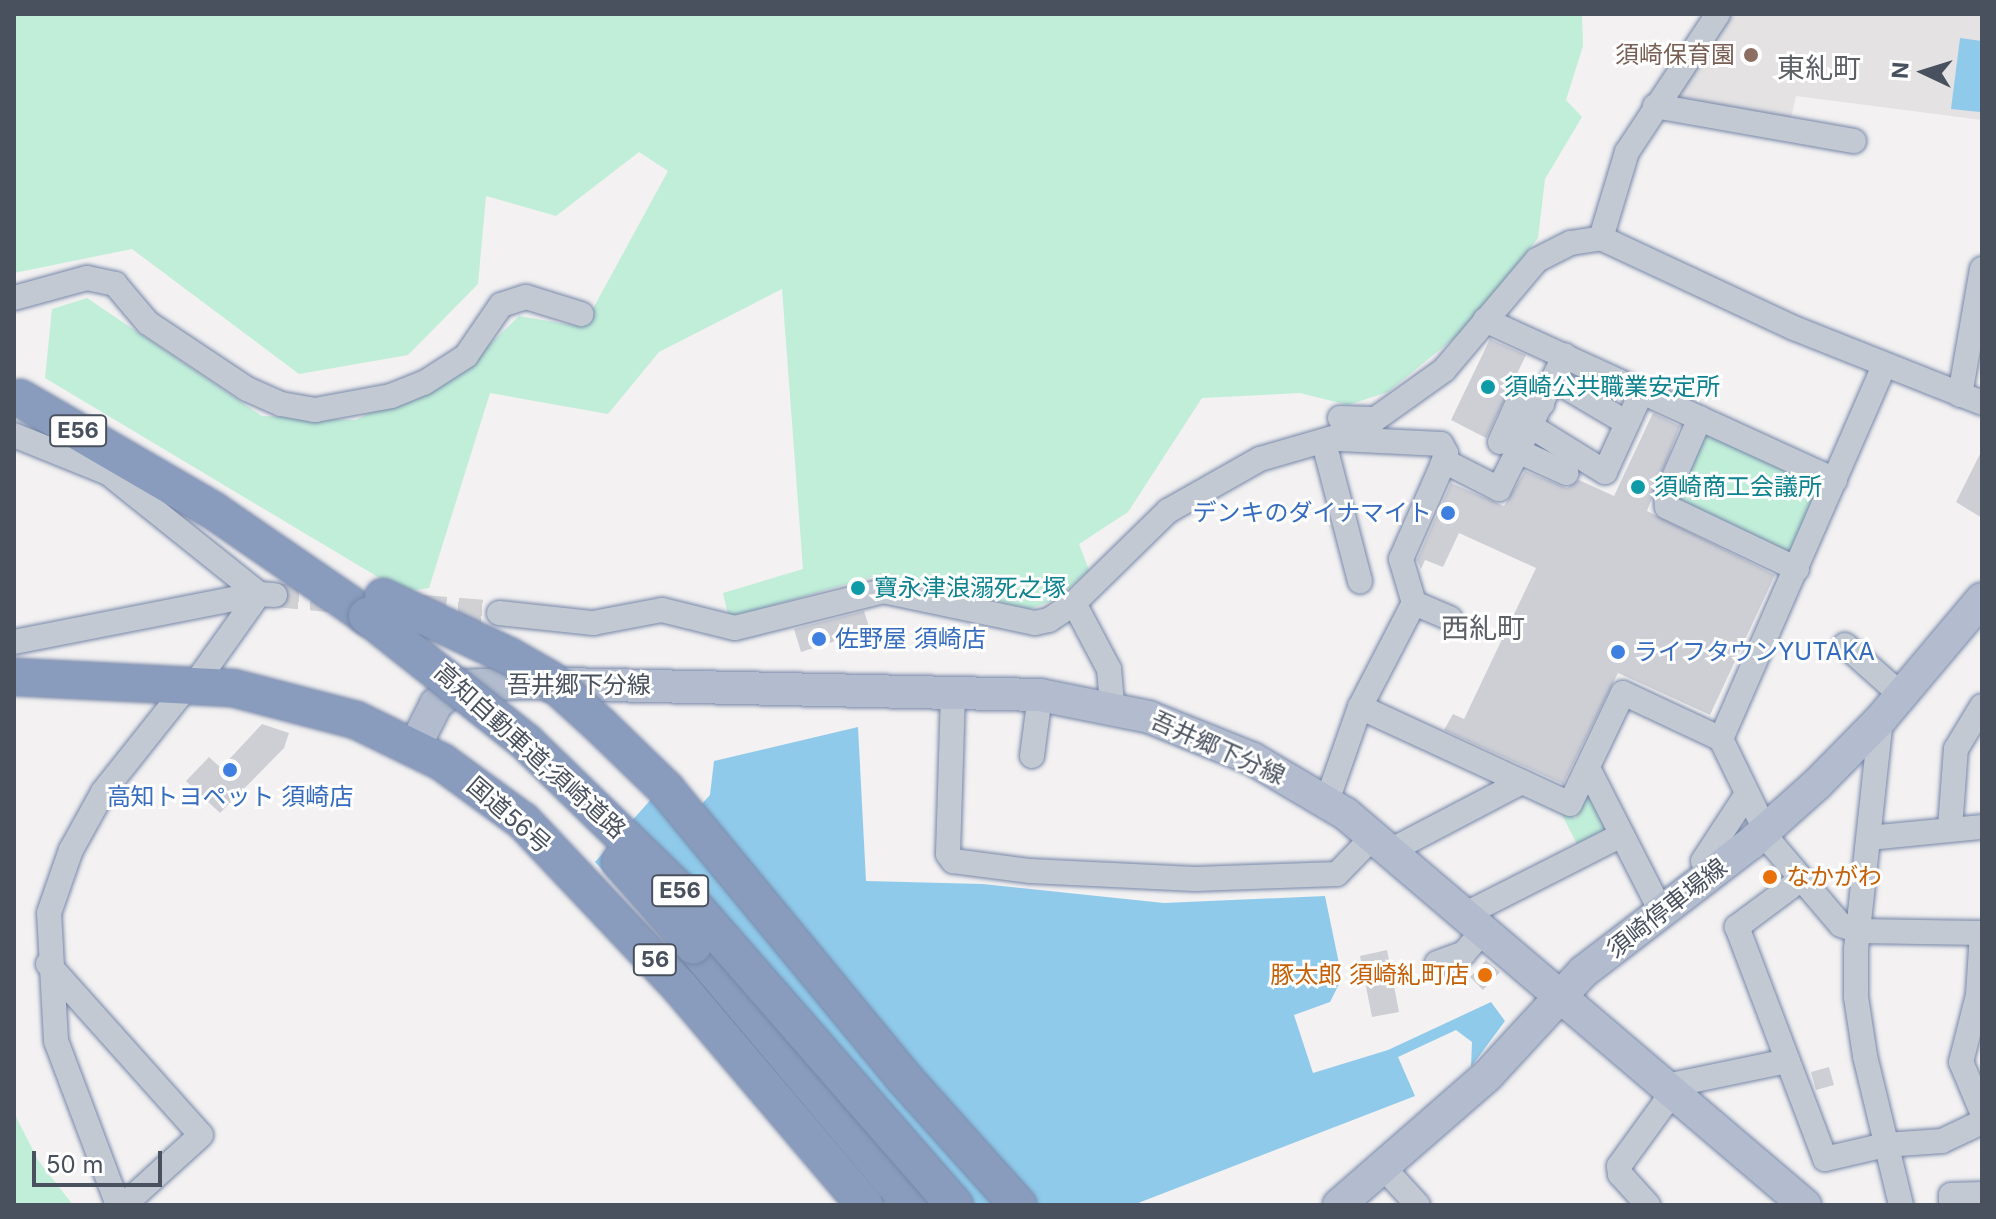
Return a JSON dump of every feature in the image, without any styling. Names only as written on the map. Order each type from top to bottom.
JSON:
[{"type":"highway","name":"高知自動車道;須崎道路","points":[[20,398],[136,463],[371,613],[527,743],[683,894],[954,1205]]},
{"type":"highway","points":[[136,463],[200,488],[371,613],[455,702],[608,849],[912,1205]]},
{"type":"highway","points":[[371,613],[536,671],[601,726],[666,789],[904,1078],[1018,1205]]},
{"type":"highway","name":"国道56号","points":[[14,677],[192,684],[288,699],[415,746],[523,821],[679,986],[865,1205]]},
{"type":"main road","name":"須崎停車場線","points":[[1339,1205],[1488,1075],[1558,995],[1764,831],[1890,706],[1982,599]]},
{"type":"main road","name":"吾井郷下分線","points":[[415,746],[436,704],[461,686],[535,683],[1040,695],[1112,706],[1217,742],[1327,801],[1671,1092],[1793,1203]]},
{"type":"street","points":[[1601,238],[1627,152],[1718,14]]},
{"type":"street","points":[[1655,106],[1854,141]]},
{"type":"street","points":[[499,613],[593,623],[662,610],[735,628],[883,591],[1035,623],[1074,603],[1168,511],[1258,455],[1372,419],[1444,370],[1537,260],[1571,243],[1601,238],[1884,366],[1971,399],[1982,269]]},
{"type":"street","points":[[14,298],[87,278],[115,284],[148,323],[247,389],[281,404],[315,410],[391,396],[424,383],[466,356],[501,305],[526,297],[581,314]]},
{"type":"street","points":[[1485,320],[1835,480]]},
{"type":"street","points":[[1510,447],[1532,427],[1565,355]]},
{"type":"street","points":[[1721,739],[1884,366]]},
{"type":"street","points":[[1554,380],[1627,423]]},
{"type":"street","points":[[1532,427],[1605,472],[1642,391]]},
{"type":"street","points":[[1442,466],[1450,464],[1499,489],[1520,398],[1542,404]]},
{"type":"street","points":[[1700,418],[1666,496],[1667,507],[1797,569]]},
{"type":"street","points":[[1327,801],[1360,707],[1414,603],[1401,559],[1446,453],[1441,444],[1334,433]]},
{"type":"street","points":[[1334,433],[1360,581]]},
{"type":"street","points":[[14,435],[108,473],[267,595]]},
{"type":"street","points":[[1510,447],[1566,473]]},
{"type":"street","points":[[14,642],[267,595]]},
{"type":"street","points":[[48,964],[201,1135],[121,1205],[61,1061],[48,964],[49,913],[71,850],[103,792],[267,595]]},
{"type":"street","points":[[1074,603],[1109,669],[1112,706]]},
{"type":"street","points":[[1414,603],[1450,618]]},
{"type":"street","points":[[1845,645],[1890,706],[1858,931],[1856,997],[1885,1145],[1901,1205]]},
{"type":"street","points":[[1360,707],[1570,804],[1623,693],[1721,739],[1745,797],[1764,831],[1800,880],[1841,925],[1858,931],[1982,933],[1978,995],[1961,1062],[1982,1112]]},
{"type":"street","points":[[953,694],[948,854],[953,861],[1030,871],[1195,879],[1337,874],[1381,844],[1522,782]]},
{"type":"street","points":[[1032,756],[1040,695]]},
{"type":"street","points":[[1950,828],[1956,749],[1982,706]]},
{"type":"street","points":[[1588,768],[1662,913]]},
{"type":"street","points":[[1703,861],[1745,797]]},
{"type":"street","points":[[1869,838],[1982,827]]},
{"type":"street","points":[[1437,963],[1464,953],[1473,924],[1622,835]]},
{"type":"street","points":[[1800,880],[1737,927],[1825,1159],[1885,1145],[1942,1141],[1982,1122]]},
{"type":"street","points":[[1643,1204],[1620,1174],[1619,1166],[1671,1092],[1787,1061]]},
{"type":"street","points":[[1382,1166],[1418,1205]]},
{"type":"street","points":[[1951,1205],[1951,1195],[1982,1194]]},
{"type":"shaded area","points":[[1731,14],[1982,14],[1982,120],[1796,96],[1791,118],[1667,103]]},
{"type":"green space","points":[[14,14],[1582,14],[1583,46],[1566,100],[1582,117],[1545,179],[1538,238],[1464,330],[1388,392],[1348,405],[1300,393],[1202,398],[1128,512],[1079,544],[1089,570],[1057,599],[1030,609],[878,575],[729,618],[723,593],[803,569],[782,289],[659,352],[608,414],[490,393],[429,588],[403,592],[45,378],[52,309],[87,298],[262,416],[356,420],[483,351],[519,316],[583,327],[668,171],[639,152],[556,216],[486,196],[478,284],[408,355],[299,374],[132,249],[14,273]]},
{"type":"green space","points":[[1702,431],[1817,479],[1820,489],[1790,562],[1679,512],[1673,494]]},
{"type":"green space","points":[[1588,784],[1612,834],[1580,850],[1561,813],[1576,818]]},
{"type":"green space","points":[[14,1113],[38,1160],[73,1205],[14,1205]]},
{"type":"water","points":[[1960,38],[1982,41],[1980,112],[1951,109]]},
{"type":"water","points":[[858,727],[866,881],[983,884],[1164,903],[1325,896],[1342,978],[1330,1002],[1294,1015],[1313,1073],[1388,1050],[1491,1002],[1505,1021],[1471,1067],[1472,1042],[1456,1030],[1398,1057],[1415,1096],[1133,1205],[917,1205],[595,862],[654,796],[700,806],[710,795],[714,761]]},
{"type":"building","name":"須崎公共職業安定所","points":[[1490,339],[1526,355],[1486,438],[1451,420]]},
{"type":"building","name":"ライフタウンYUTAKA","points":[[1653,413],[1680,426],[1647,511],[1775,575],[1710,715],[1618,673],[1563,784],[1444,730],[1453,714],[1464,719],[1536,568],[1459,533],[1443,567],[1425,560],[1421,569],[1417,560],[1451,483],[1504,506],[1525,471],[1567,488],[1579,480],[1614,496]]},
{"type":"building","points":[[1982,450],[1982,518],[1956,502]]},
{"type":"building","name":"佐野屋 須崎店","points":[[864,611],[870,630],[801,652],[794,629]]},
{"type":"building","name":"高知トヨペット 須崎店","points":[[262,724],[289,733],[284,748],[220,813],[186,781],[209,757],[221,768]]},
{"type":"building","points":[[1387,950],[1399,1012],[1372,1017],[1360,956]]},
{"type":"building","name":"豚太郎 須崎糺町店","points":[[1486,960],[1500,972],[1483,990],[1470,977]]},
{"type":"building","points":[[1829,1067],[1834,1085],[1816,1090],[1811,1072]]},
{"type":"tunnel","points":[[275,595],[341,601]]},
{"type":"tunnel","points":[[422,607],[499,613]]},
{"type":"place","name":"須崎保育園","points":[[1751,55]]},
{"type":"place","name":"須崎公共職業安定所","points":[[1488,387]]},
{"type":"place","name":"須崎商工会議所","points":[[1638,487]]},
{"type":"place","name":"デンキのダイナマイト","points":[[1448,513]]},
{"type":"place","name":"寶永津浪溺死之塚","points":[[858,588]]},
{"type":"place","name":"佐野屋 須崎店","points":[[819,639]]},
{"type":"place","name":"ライフタウンYUTAKA","points":[[1618,652]]},
{"type":"place","name":"高知トヨペット 須崎店","points":[[230,770]]},
{"type":"place","name":"なかがわ","points":[[1770,877]]},
{"type":"place","name":"豚太郎 須崎糺町店","points":[[1485,975]]},
{"type":"district","name":"東糺町","points":[[1819,68]]},
{"type":"district","name":"西糺町","points":[[1483,628]]}]
